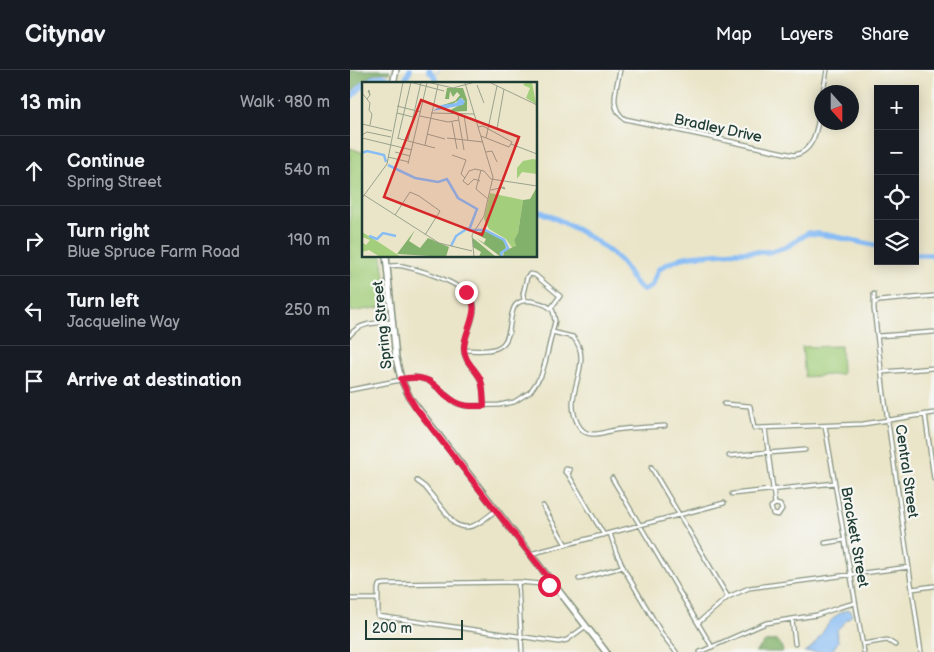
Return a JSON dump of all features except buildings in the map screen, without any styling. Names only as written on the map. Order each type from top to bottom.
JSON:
[{"type":"main road","points":[[393,81],[396,70]]},
{"type":"main road","name":"Spring Street","points":[[386,258],[396,358],[401,379],[410,398],[495,511],[606,652]]},
{"type":"street","name":"Bradley Drive","points":[[620,70],[614,104],[616,112],[625,119],[782,153],[799,154],[809,147],[815,130]]},
{"type":"street","points":[[824,85],[827,70]]},
{"type":"street","points":[[388,266],[404,266],[446,280],[469,294],[473,300],[474,308],[464,350],[466,358],[482,384],[484,406]]},
{"type":"street","points":[[524,300],[523,294],[527,277],[531,274],[535,275],[560,296],[551,308]]},
{"type":"street","name":"Central Street","points":[[874,294],[873,305],[920,652]]},
{"type":"street","points":[[874,303],[934,296]]},
{"type":"street","points":[[350,390],[416,377],[436,386],[456,403],[466,406],[514,402],[530,392],[537,383],[546,363],[555,318],[551,308],[543,304],[524,300],[519,302],[514,307],[506,337],[502,344],[493,349],[464,350]]},
{"type":"street","points":[[350,335],[363,325],[393,322]]},
{"type":"street","points":[[552,332],[573,337],[578,344],[581,364],[573,406],[578,425],[582,430],[593,434],[665,426]]},
{"type":"street","points":[[878,336],[934,332]]},
{"type":"street","points":[[882,372],[934,368]]},
{"type":"street","points":[[724,404],[750,406],[754,428],[863,424],[934,413]]},
{"type":"street","points":[[925,414],[934,479]]},
{"type":"street","name":"Brackett Street","points":[[825,426],[864,652]]},
{"type":"street","points":[[765,428],[775,504]]},
{"type":"street","points":[[729,456],[804,450]]},
{"type":"street","points":[[651,467],[728,597]]},
{"type":"street","points":[[568,474],[604,535]]},
{"type":"street","points":[[612,478],[712,646]]},
{"type":"street","points":[[417,481],[426,487],[454,523],[460,526],[467,528],[476,526],[495,511]]},
{"type":"street","points":[[732,494],[835,483]]},
{"type":"street","points":[[530,554],[724,503]]},
{"type":"street","points":[[543,506],[566,545]]},
{"type":"street","points":[[610,533],[622,566],[662,634],[676,652]]},
{"type":"street","points":[[825,542],[844,540]]},
{"type":"street","points":[[579,579],[622,566]]},
{"type":"street","points":[[699,622],[728,597],[754,587],[909,567]]},
{"type":"street","points":[[518,582],[522,652]]},
{"type":"street","points":[[554,585],[518,582],[384,584],[379,587],[378,616],[562,642],[568,640],[586,626]]},
{"type":"street","points":[[912,589],[934,586]]},
{"type":"street","points":[[350,599],[378,599]]},
{"type":"street","points":[[700,652],[766,624],[822,614],[855,604]]},
{"type":"street","points":[[792,619],[795,644]]},
{"type":"street","points":[[863,644],[887,640],[895,645]]},
{"type":"green space","points":[[350,70],[390,70],[389,73],[372,75],[350,93]]},
{"type":"green space","points":[[350,148],[362,152],[362,258],[382,258],[389,306],[350,312]]},
{"type":"green space","points":[[841,346],[842,374],[805,377],[802,347]]},
{"type":"green space","points":[[777,640],[780,643],[782,652],[755,652],[765,642]]},
{"type":"water","points":[[847,610],[851,611],[852,615],[837,630],[838,642],[831,652],[804,652],[815,644],[833,619]]},
{"type":"waterway","points":[[404,82],[410,70]]},
{"type":"waterway","points":[[429,70],[436,82]]},
{"type":"waterway","points":[[434,76],[440,70]]},
{"type":"waterway","points":[[367,82],[373,78],[383,76],[394,82]]},
{"type":"waterway","points":[[350,98],[362,86]]},
{"type":"waterway","points":[[538,211],[569,225],[601,245],[619,260],[633,281],[644,290],[652,286],[658,270],[682,258],[736,252],[769,252],[788,246],[808,233],[874,245]]},
{"type":"waterway","points":[[919,255],[934,255]]},
{"type":"route","points":[[466,292],[474,302],[474,308],[464,346],[465,355],[481,382],[484,406],[466,406],[456,403],[436,386],[424,379],[411,377],[401,379],[416,408],[554,585],[549,585]]}]
